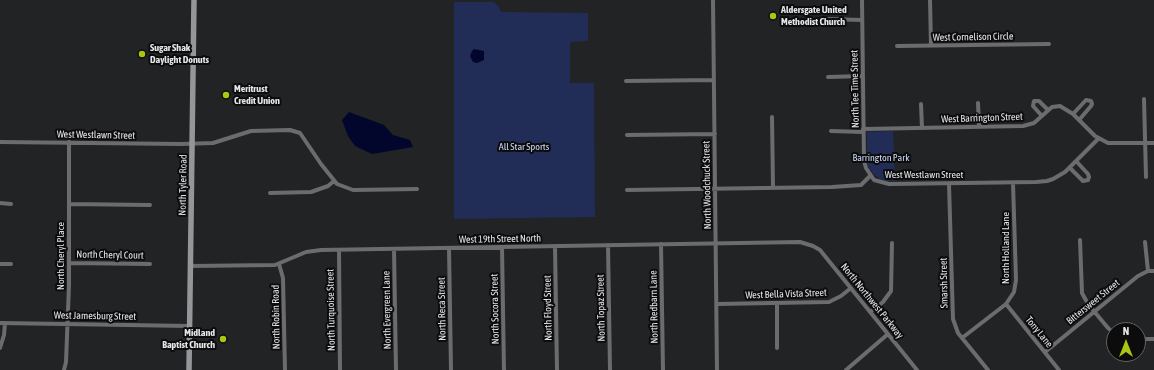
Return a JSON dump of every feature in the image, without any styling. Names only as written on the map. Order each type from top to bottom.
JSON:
[{"type":"main road","name":"North Tyler Road","points":[[189,370],[194,0]]},
{"type":"street","name":"North Woodchuck Street","points":[[713,0],[717,370]]},
{"type":"street","name":"North Tee Time Street","points":[[862,0],[864,161],[870,176]]},
{"type":"street","points":[[930,0],[931,45]]},
{"type":"street","points":[[827,19],[862,20]]},
{"type":"street","name":"West Cornelison Circle","points":[[897,46],[1050,44]]},
{"type":"street","points":[[828,77],[863,76]]},
{"type":"street","points":[[626,81],[714,80]]},
{"type":"street","points":[[1144,99],[1146,177]]},
{"type":"street","points":[[1074,114],[1086,100],[1091,101],[1091,106],[1079,120]]},
{"type":"street","points":[[1042,116],[1033,106],[1034,101],[1039,101],[1048,110],[1060,106],[1074,114],[1099,138],[1108,143],[1154,143]]},
{"type":"street","points":[[978,103],[979,127]]},
{"type":"street","points":[[922,104],[922,128]]},
{"type":"street","name":"West Barrington Street","points":[[831,131],[1023,126],[1034,123],[1048,110]]},
{"type":"street","points":[[772,117],[773,188]]},
{"type":"street","name":"West Westlawn Street","points":[[0,142],[192,144],[214,143],[251,130],[296,131],[303,137],[334,181]]},
{"type":"street","points":[[627,135],[715,134]]},
{"type":"street","name":"West Westlawn Street","points":[[628,190],[832,187],[861,185],[870,176],[880,182],[889,184],[1036,182],[1053,179],[1062,175],[1099,138]]},
{"type":"street","name":"North Cheryl Place","points":[[64,370],[66,362],[68,324],[69,142]]},
{"type":"street","points":[[1070,168],[1081,179],[1085,181],[1088,180],[1088,174],[1076,162]]},
{"type":"street","points":[[270,193],[311,192],[328,186],[334,181],[337,184],[352,190],[417,189]]},
{"type":"street","name":"North Holland Lane","points":[[962,338],[1006,304],[1014,292],[1016,280],[1014,183]]},
{"type":"street","name":"Smarsh Street","points":[[949,184],[953,319],[958,333],[988,370]]},
{"type":"street","points":[[0,203],[11,204]]},
{"type":"street","points":[[69,204],[150,206]]},
{"type":"street","points":[[1080,240],[1082,293],[1088,304],[1106,326]]},
{"type":"street","name":"West 19th Street North","points":[[190,266],[239,267],[275,265],[306,252],[338,250],[788,242],[800,242],[813,246]]},
{"type":"street","points":[[1145,242],[1148,271],[1154,271]]},
{"type":"street","points":[[870,312],[883,302],[891,291],[893,265],[892,243]]},
{"type":"street","name":"North Redbarn Lane","points":[[661,244],[663,370]]},
{"type":"street","name":"North Floyd Street","points":[[556,246],[558,370]]},
{"type":"street","name":"North Topaz Street","points":[[608,246],[610,370]]},
{"type":"street","name":"North Northwest Parkway","points":[[813,246],[820,250],[917,370]]},
{"type":"street","name":"North Socora Street","points":[[502,247],[504,370]]},
{"type":"street","name":"North Reca Street","points":[[449,248],[451,370]]},
{"type":"street","name":"North Evergreen Lane","points":[[394,249],[396,370]]},
{"type":"street","name":"North Turquoise Street","points":[[338,250],[340,370]]},
{"type":"street","name":"North Cheryl Court","points":[[69,263],[150,264]]},
{"type":"street","points":[[0,264],[11,264]]},
{"type":"street","name":"North Robin Road","points":[[279,264],[283,278],[285,370]]},
{"type":"street","name":"Bittersweet Street","points":[[1045,352],[1138,276],[1148,271]]},
{"type":"street","name":"West Bella Vista Street","points":[[717,304],[828,302],[841,296],[851,288]]},
{"type":"street","points":[[777,303],[777,348]]},
{"type":"street","name":"Tony Lane","points":[[1006,304],[1059,370]]},
{"type":"street","points":[[0,348],[4,335],[2,323]]},
{"type":"street","name":"West Jamesburg Street","points":[[2,323],[190,326]]},
{"type":"street","points":[[846,370],[888,334]]},
{"type":"green space","name":"All Star Sports","points":[[454,2],[494,2],[499,7],[500,11],[503,12],[588,13],[588,40],[570,42],[570,83],[594,83],[595,217],[454,219]]},
{"type":"green space","name":"Barrington Park","points":[[893,131],[895,181],[887,181],[874,175],[867,164],[867,132]]},
{"type":"shaded area","points":[[474,49],[484,51],[484,60],[477,63],[473,62],[470,56]]},
{"type":"shaded area","points":[[349,112],[384,125],[393,135],[410,140],[413,147],[372,154],[355,146],[348,136],[342,120]]},
{"type":"place","name":"Aldersgate United Methodist Church","points":[[773,16]]},
{"type":"place","name":"Sugar Shak Daylight Donuts","points":[[142,54]]},
{"type":"place","name":"Meritrust Credit Union","points":[[226,95]]},
{"type":"place","name":"Midland Baptist Church","points":[[223,339]]}]
